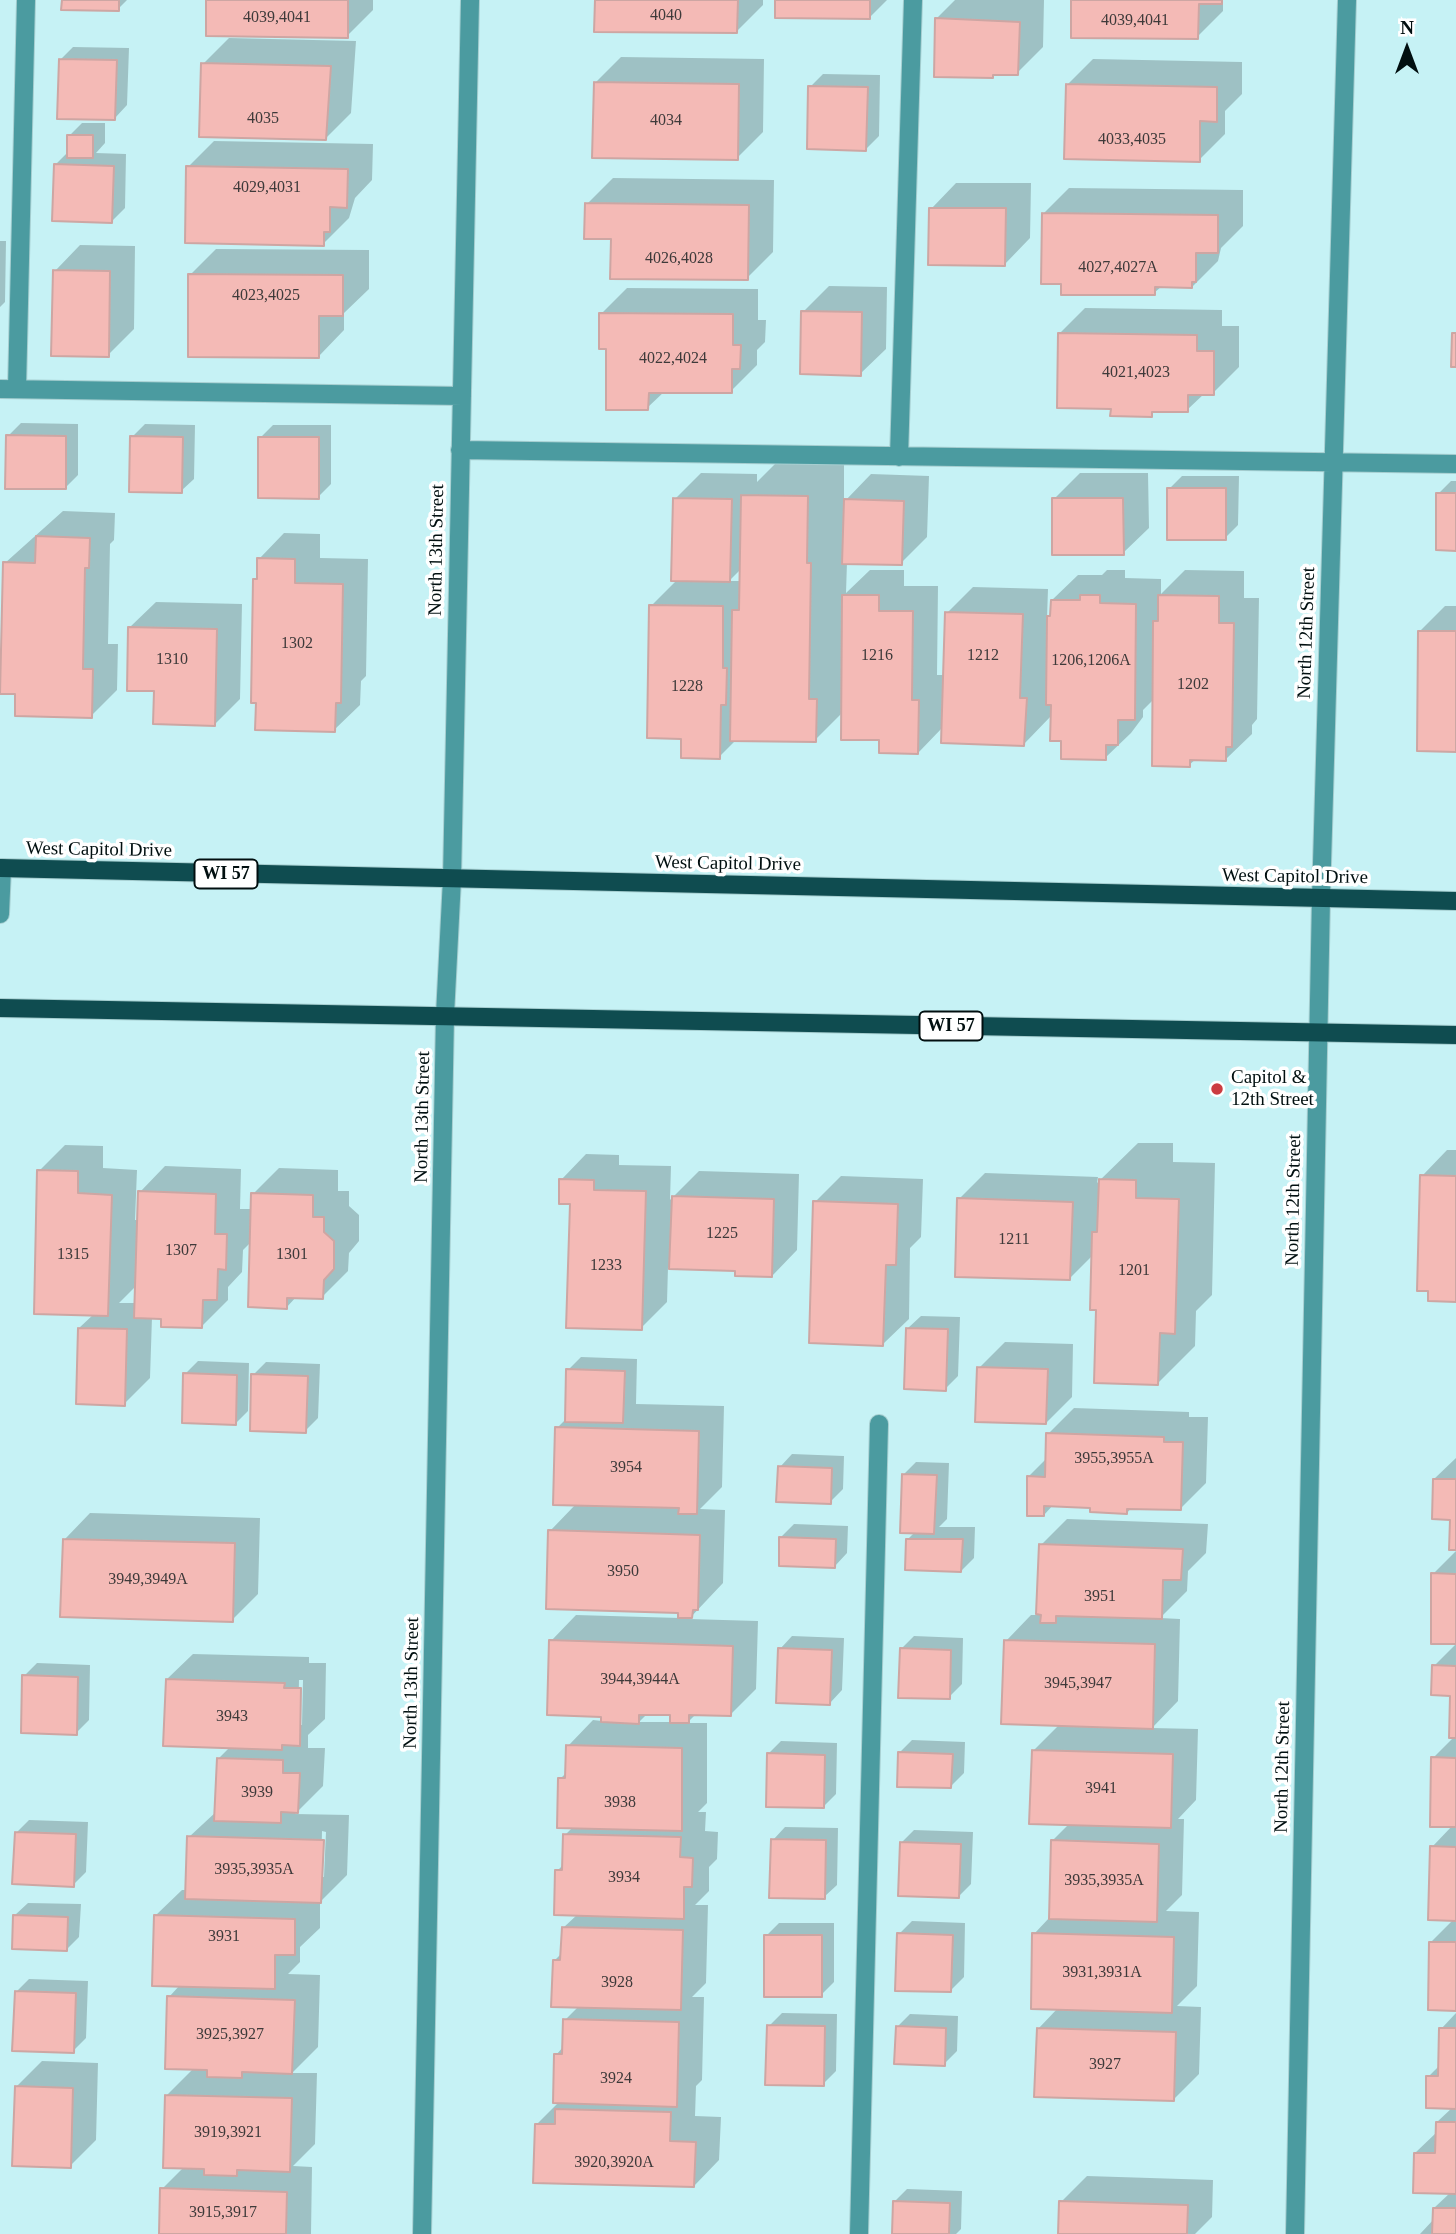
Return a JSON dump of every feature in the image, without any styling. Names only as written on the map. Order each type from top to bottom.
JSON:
[{"type":"main road","name":"West Capitol Drive","points":[[1,868],[1456,901]]},
{"type":"main road","name":"WI 57","points":[[0,1008],[446,1015],[1318,1035],[1456,1035]]},
{"type":"street","points":[[26,0],[8,389],[462,396]]},
{"type":"street","name":"North 13th Street","points":[[422,2234],[446,1015],[452,879],[470,0]]},
{"type":"street","points":[[899,457],[913,0]]},
{"type":"street","name":"North 12th Street","points":[[1295,2234],[1321,898],[1347,0]]},
{"type":"street","points":[[460,450],[1456,464]]},
{"type":"street","points":[[0,914],[1,868]]},
{"type":"street","points":[[859,2234],[878,1424]]},
{"type":"building","points":[[62,0],[119,0],[119,11],[61,10]]},
{"type":"building","points":[[206,0],[348,0],[348,38],[206,36]]},
{"type":"building","points":[[595,0],[738,0],[737,33],[594,32]]},
{"type":"building","points":[[775,0],[870,0],[870,19],[775,18]]},
{"type":"building","points":[[1071,0],[1222,0],[1222,4],[1199,4],[1198,39],[1071,38]]},
{"type":"building","points":[[935,18],[1020,22],[1018,75],[993,75],[993,78],[934,77]]},
{"type":"building","points":[[59,59],[117,60],[115,120],[57,119]]},
{"type":"building","points":[[201,63],[331,66],[326,140],[199,137]]},
{"type":"building","points":[[594,82],[739,84],[738,160],[592,158]]},
{"type":"building","points":[[1066,84],[1217,87],[1217,122],[1200,121],[1200,162],[1064,159]]},
{"type":"building","points":[[808,86],[868,87],[866,151],[807,149]]},
{"type":"building","points":[[67,135],[93,135],[93,158],[67,158]]},
{"type":"building","points":[[54,164],[114,166],[112,223],[52,221]]},
{"type":"building","points":[[186,166],[348,169],[347,208],[330,207],[330,232],[324,232],[324,246],[185,243]]},
{"type":"building","points":[[585,203],[749,205],[748,280],[610,279],[611,239],[584,239]]},
{"type":"building","points":[[929,208],[1006,208],[1005,266],[928,265]]},
{"type":"building","points":[[1042,213],[1218,215],[1218,253],[1196,253],[1196,282],[1192,282],[1192,288],[1155,287],[1155,295],[1061,295],[1061,284],[1041,284]]},
{"type":"building","points":[[53,270],[110,271],[109,357],[51,356]]},
{"type":"building","points":[[188,274],[343,275],[343,316],[319,316],[319,358],[188,357]]},
{"type":"building","points":[[801,311],[862,312],[861,376],[800,374]]},
{"type":"building","points":[[599,313],[733,314],[733,345],[741,345],[740,369],[732,369],[732,393],[649,393],[648,410],[606,410],[606,349],[599,349]]},
{"type":"building","points":[[1058,333],[1197,335],[1197,351],[1214,351],[1214,395],[1188,395],[1188,412],[1152,412],[1152,417],[1110,416],[1111,409],[1057,408]]},
{"type":"building","points":[[1452,333],[1456,333],[1456,367],[1451,367]]},
{"type":"building","points":[[6,435],[66,436],[66,489],[5,489]]},
{"type":"building","points":[[130,436],[183,437],[182,493],[129,492]]},
{"type":"building","points":[[258,437],[319,437],[319,499],[258,498]]},
{"type":"building","points":[[1167,488],[1226,488],[1226,540],[1167,540]]},
{"type":"building","points":[[1436,493],[1456,493],[1456,551],[1436,550]]},
{"type":"building","points":[[741,495],[808,496],[807,563],[811,563],[809,699],[817,699],[816,742],[730,741],[732,610],[739,610]]},
{"type":"building","points":[[673,498],[732,499],[730,582],[671,581]]},
{"type":"building","points":[[1052,498],[1123,498],[1124,555],[1052,555]]},
{"type":"building","points":[[844,499],[904,501],[902,565],[842,564]]},
{"type":"building","points":[[36,536],[90,538],[89,568],[85,568],[83,669],[93,669],[92,718],[15,716],[15,694],[0,694],[3,562],[35,563]]},
{"type":"building","points":[[257,558],[295,559],[295,583],[343,584],[341,703],[336,703],[335,732],[255,730],[256,703],[251,703],[253,579],[257,579]]},
{"type":"building","points":[[842,595],[879,595],[879,611],[913,611],[912,700],[919,700],[918,754],[879,753],[879,740],[841,740]]},
{"type":"building","points":[[1080,595],[1100,595],[1100,603],[1136,604],[1135,720],[1118,720],[1118,745],[1106,745],[1106,760],[1061,759],[1061,741],[1050,741],[1051,705],[1046,705],[1047,616],[1050,616],[1051,600],[1080,600]]},
{"type":"building","points":[[1158,595],[1219,596],[1219,623],[1234,623],[1232,747],[1226,747],[1226,761],[1190,760],[1190,767],[1152,766],[1153,621],[1158,621]]},
{"type":"building","points":[[649,605],[723,606],[723,668],[727,668],[726,705],[721,705],[720,759],[681,758],[681,739],[647,738]]},
{"type":"building","points":[[945,612],[1023,614],[1020,698],[1027,698],[1024,746],[941,743]]},
{"type":"building","points":[[128,627],[217,629],[215,726],[153,724],[154,691],[127,691]]},
{"type":"building","points":[[1418,631],[1456,631],[1456,752],[1417,751]]},
{"type":"building","points":[[37,1170],[78,1171],[78,1193],[112,1195],[108,1316],[34,1314]]},
{"type":"building","points":[[1420,1175],[1456,1176],[1456,1302],[1428,1301],[1428,1291],[1417,1291]]},
{"type":"building","points":[[559,1179],[594,1180],[594,1190],[646,1191],[642,1330],[566,1328],[570,1204],[559,1204]]},
{"type":"building","points":[[1099,1179],[1136,1180],[1136,1198],[1179,1199],[1175,1334],[1160,1333],[1158,1385],[1094,1383],[1096,1310],[1090,1310],[1092,1232],[1097,1232]]},
{"type":"building","points":[[138,1191],[216,1194],[215,1234],[227,1234],[226,1270],[218,1269],[217,1300],[203,1300],[202,1328],[161,1327],[161,1319],[134,1318]]},
{"type":"building","points":[[251,1193],[313,1195],[313,1217],[324,1217],[324,1232],[334,1241],[334,1269],[324,1280],[323,1299],[287,1298],[287,1309],[248,1307]]},
{"type":"building","points":[[672,1196],[774,1199],[772,1277],[735,1276],[735,1271],[669,1269]]},
{"type":"building","points":[[957,1198],[1073,1202],[1070,1280],[955,1277]]},
{"type":"building","points":[[813,1201],[898,1204],[896,1265],[886,1265],[883,1346],[809,1343]]},
{"type":"building","points":[[78,1328],[127,1329],[125,1406],[76,1404]]},
{"type":"building","points":[[906,1328],[948,1329],[946,1391],[904,1389]]},
{"type":"building","points":[[977,1367],[1048,1369],[1046,1424],[975,1422]]},
{"type":"building","points":[[566,1369],[625,1371],[623,1423],[565,1422]]},
{"type":"building","points":[[183,1373],[237,1375],[236,1425],[182,1423]]},
{"type":"building","points":[[251,1374],[308,1376],[306,1433],[250,1431]]},
{"type":"building","points":[[555,1427],[699,1431],[697,1514],[678,1514],[679,1508],[553,1505]]},
{"type":"building","points":[[1046,1433],[1164,1437],[1164,1442],[1183,1442],[1181,1510],[1127,1509],[1127,1514],[1090,1512],[1090,1508],[1044,1506],[1044,1516],[1027,1516],[1027,1476],[1045,1477]]},
{"type":"building","points":[[778,1466],[832,1468],[831,1504],[776,1502]]},
{"type":"building","points":[[902,1474],[937,1475],[934,1534],[900,1533]]},
{"type":"building","points":[[1433,1479],[1456,1479],[1456,1550],[1449,1550],[1450,1520],[1432,1519]]},
{"type":"building","points":[[548,1530],[700,1535],[698,1610],[693,1610],[692,1618],[678,1618],[678,1613],[546,1609]]},
{"type":"building","points":[[779,1537],[836,1539],[835,1568],[779,1566]]},
{"type":"building","points":[[63,1539],[235,1543],[233,1622],[60,1617]]},
{"type":"building","points":[[906,1539],[963,1539],[961,1572],[905,1570]]},
{"type":"building","points":[[1039,1544],[1183,1549],[1181,1580],[1163,1580],[1162,1619],[1056,1616],[1056,1623],[1040,1623],[1041,1615],[1036,1614]]},
{"type":"building","points":[[1431,1573],[1456,1574],[1456,1644],[1431,1644]]},
{"type":"building","points":[[549,1640],[733,1646],[731,1716],[689,1715],[689,1723],[670,1723],[670,1715],[639,1715],[639,1724],[601,1722],[601,1717],[547,1715]]},
{"type":"building","points":[[1004,1640],[1155,1644],[1153,1729],[1001,1724]]},
{"type":"building","points":[[778,1648],[832,1650],[830,1705],[776,1703]]},
{"type":"building","points":[[900,1648],[951,1650],[950,1699],[898,1698]]},
{"type":"building","points":[[1432,1665],[1456,1666],[1456,1738],[1449,1738],[1450,1696],[1431,1695]]},
{"type":"building","points":[[22,1675],[78,1677],[77,1735],[21,1733]]},
{"type":"building","points":[[166,1679],[285,1683],[284,1688],[301,1688],[300,1746],[282,1745],[282,1750],[163,1746]]},
{"type":"building","points":[[566,1745],[682,1748],[682,1831],[557,1828],[558,1778],[565,1778]]},
{"type":"building","points":[[1032,1750],[1173,1754],[1171,1828],[1029,1824]]},
{"type":"building","points":[[898,1752],[953,1754],[951,1788],[897,1787]]},
{"type":"building","points":[[767,1753],[825,1755],[824,1808],[766,1807]]},
{"type":"building","points":[[1431,1757],[1456,1758],[1456,1827],[1430,1827]]},
{"type":"building","points":[[217,1758],[283,1760],[283,1773],[300,1773],[298,1813],[281,1812],[281,1823],[214,1821]]},
{"type":"building","points":[[15,1832],[76,1834],[74,1887],[12,1884]]},
{"type":"building","points":[[563,1834],[681,1837],[680,1857],[693,1858],[692,1887],[684,1887],[684,1919],[554,1915],[555,1870],[562,1870]]},
{"type":"building","points":[[187,1836],[324,1840],[321,1903],[185,1899]]},
{"type":"building","points":[[771,1839],[826,1840],[825,1899],[769,1898]]},
{"type":"building","points":[[1051,1840],[1159,1844],[1157,1922],[1049,1919]]},
{"type":"building","points":[[900,1842],[961,1844],[959,1898],[898,1896]]},
{"type":"building","points":[[1430,1846],[1456,1847],[1456,1921],[1428,1920]]},
{"type":"building","points":[[13,1915],[68,1917],[67,1951],[12,1949]]},
{"type":"building","points":[[154,1915],[295,1919],[295,1955],[275,1955],[275,1989],[152,1986]]},
{"type":"building","points":[[562,1927],[683,1930],[681,2010],[551,2007],[553,1960],[560,1960]]},
{"type":"building","points":[[897,1933],[953,1935],[951,1992],[895,1991]]},
{"type":"building","points":[[1032,1933],[1174,1937],[1172,2013],[1031,2009]]},
{"type":"building","points":[[764,1935],[822,1935],[822,1997],[764,1997]]},
{"type":"building","points":[[1429,1942],[1456,1942],[1456,2011],[1428,2010]]},
{"type":"building","points":[[15,1991],[76,1993],[74,2053],[12,2051]]},
{"type":"building","points":[[167,1996],[295,2000],[292,2074],[242,2072],[242,2078],[207,2077],[207,2070],[165,2069]]},
{"type":"building","points":[[563,2019],[679,2022],[677,2107],[553,2103],[554,2054],[562,2054]]},
{"type":"building","points":[[767,2025],[825,2026],[824,2086],[765,2085]]},
{"type":"building","points":[[896,2026],[946,2028],[945,2066],[894,2064]]},
{"type":"building","points":[[1037,2028],[1176,2032],[1174,2101],[1034,2097]]},
{"type":"building","points":[[1439,2028],[1456,2028],[1456,2109],[1426,2108],[1426,2076],[1438,2076]]},
{"type":"building","points":[[15,2086],[73,2088],[71,2168],[12,2166]]},
{"type":"building","points":[[165,2095],[292,2098],[290,2172],[237,2170],[237,2176],[204,2175],[204,2169],[163,2168]]},
{"type":"building","points":[[555,2109],[671,2112],[670,2141],[696,2142],[694,2187],[533,2183],[535,2124],[555,2124]]},
{"type":"building","points":[[1436,2122],[1456,2122],[1456,2194],[1413,2193],[1414,2153],[1435,2153]]},
{"type":"building","points":[[160,2188],[287,2192],[286,2234],[159,2234]]},
{"type":"building","points":[[893,2201],[950,2203],[949,2234],[892,2234]]},
{"type":"building","points":[[1059,2201],[1188,2205],[1187,2234],[1058,2234]]},
{"type":"building","points":[[1433,2208],[1456,2208],[1456,2234],[1432,2234]]},
{"type":"place","name":"Capitol & 12th Street","points":[[1217,1089]]}]
